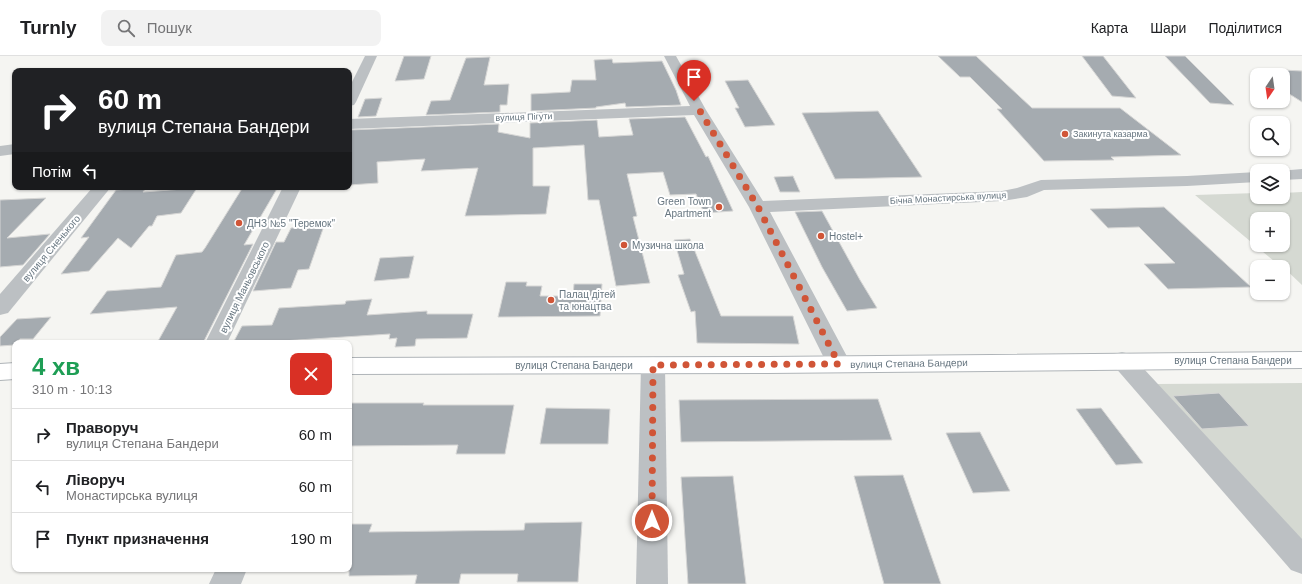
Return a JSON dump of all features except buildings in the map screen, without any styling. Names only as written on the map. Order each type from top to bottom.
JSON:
[{"type":"street","points":[[352,96],[371,56]]},
{"type":"street","points":[[670,56],[699,110],[758,207],[839,364]]},
{"type":"street","name":"вулиця Пігути","points":[[352,124],[699,110]]},
{"type":"street","points":[[0,151],[12,149]]},
{"type":"street","points":[[1290,175],[1302,174]]},
{"type":"street","name":"Бічна Монастирська вулиця","points":[[758,207],[1002,196],[1021,193],[1041,186],[1250,177]]},
{"type":"street","name":"вулиця Сненького","points":[[0,308],[99,190]]},
{"type":"street","name":"вулиця Маньовського","points":[[217,340],[291,190]]},
{"type":"street","points":[[1122,360],[1302,560]]},
{"type":"street","name":"вулиця Степана Бандери","points":[[352,366],[1302,360]]},
{"type":"street","points":[[652,584],[653,365]]},
{"type":"street","points":[[0,372],[12,371]]},
{"type":"street","points":[[225,584],[231,572]]},
{"type":"shaded area","points":[[1302,192],[1302,285],[1290,274],[1290,260],[1273,260],[1263,252],[1290,252],[1290,212],[1250,212],[1250,241],[1195,195],[1250,193],[1250,204],[1290,204],[1290,193]]},
{"type":"shaded area","points":[[1302,383],[1302,545],[1155,384]]},
{"type":"place","name":"Закинута казарма","points":[[1065,134]]},
{"type":"place","name":"Green Town Apartment","points":[[719,207]]},
{"type":"place","name":"ДНЗ №5 \"Теремок\"","points":[[239,223]]},
{"type":"place","name":"Hostel+","points":[[821,236]]},
{"type":"place","name":"Музична школа","points":[[624,245]]},
{"type":"place","name":"Палац дітей та юнацтва","points":[[551,300]]},
{"type":"route","points":[[652,521],[653,365],[839,364],[758,207],[694,101]]}]
